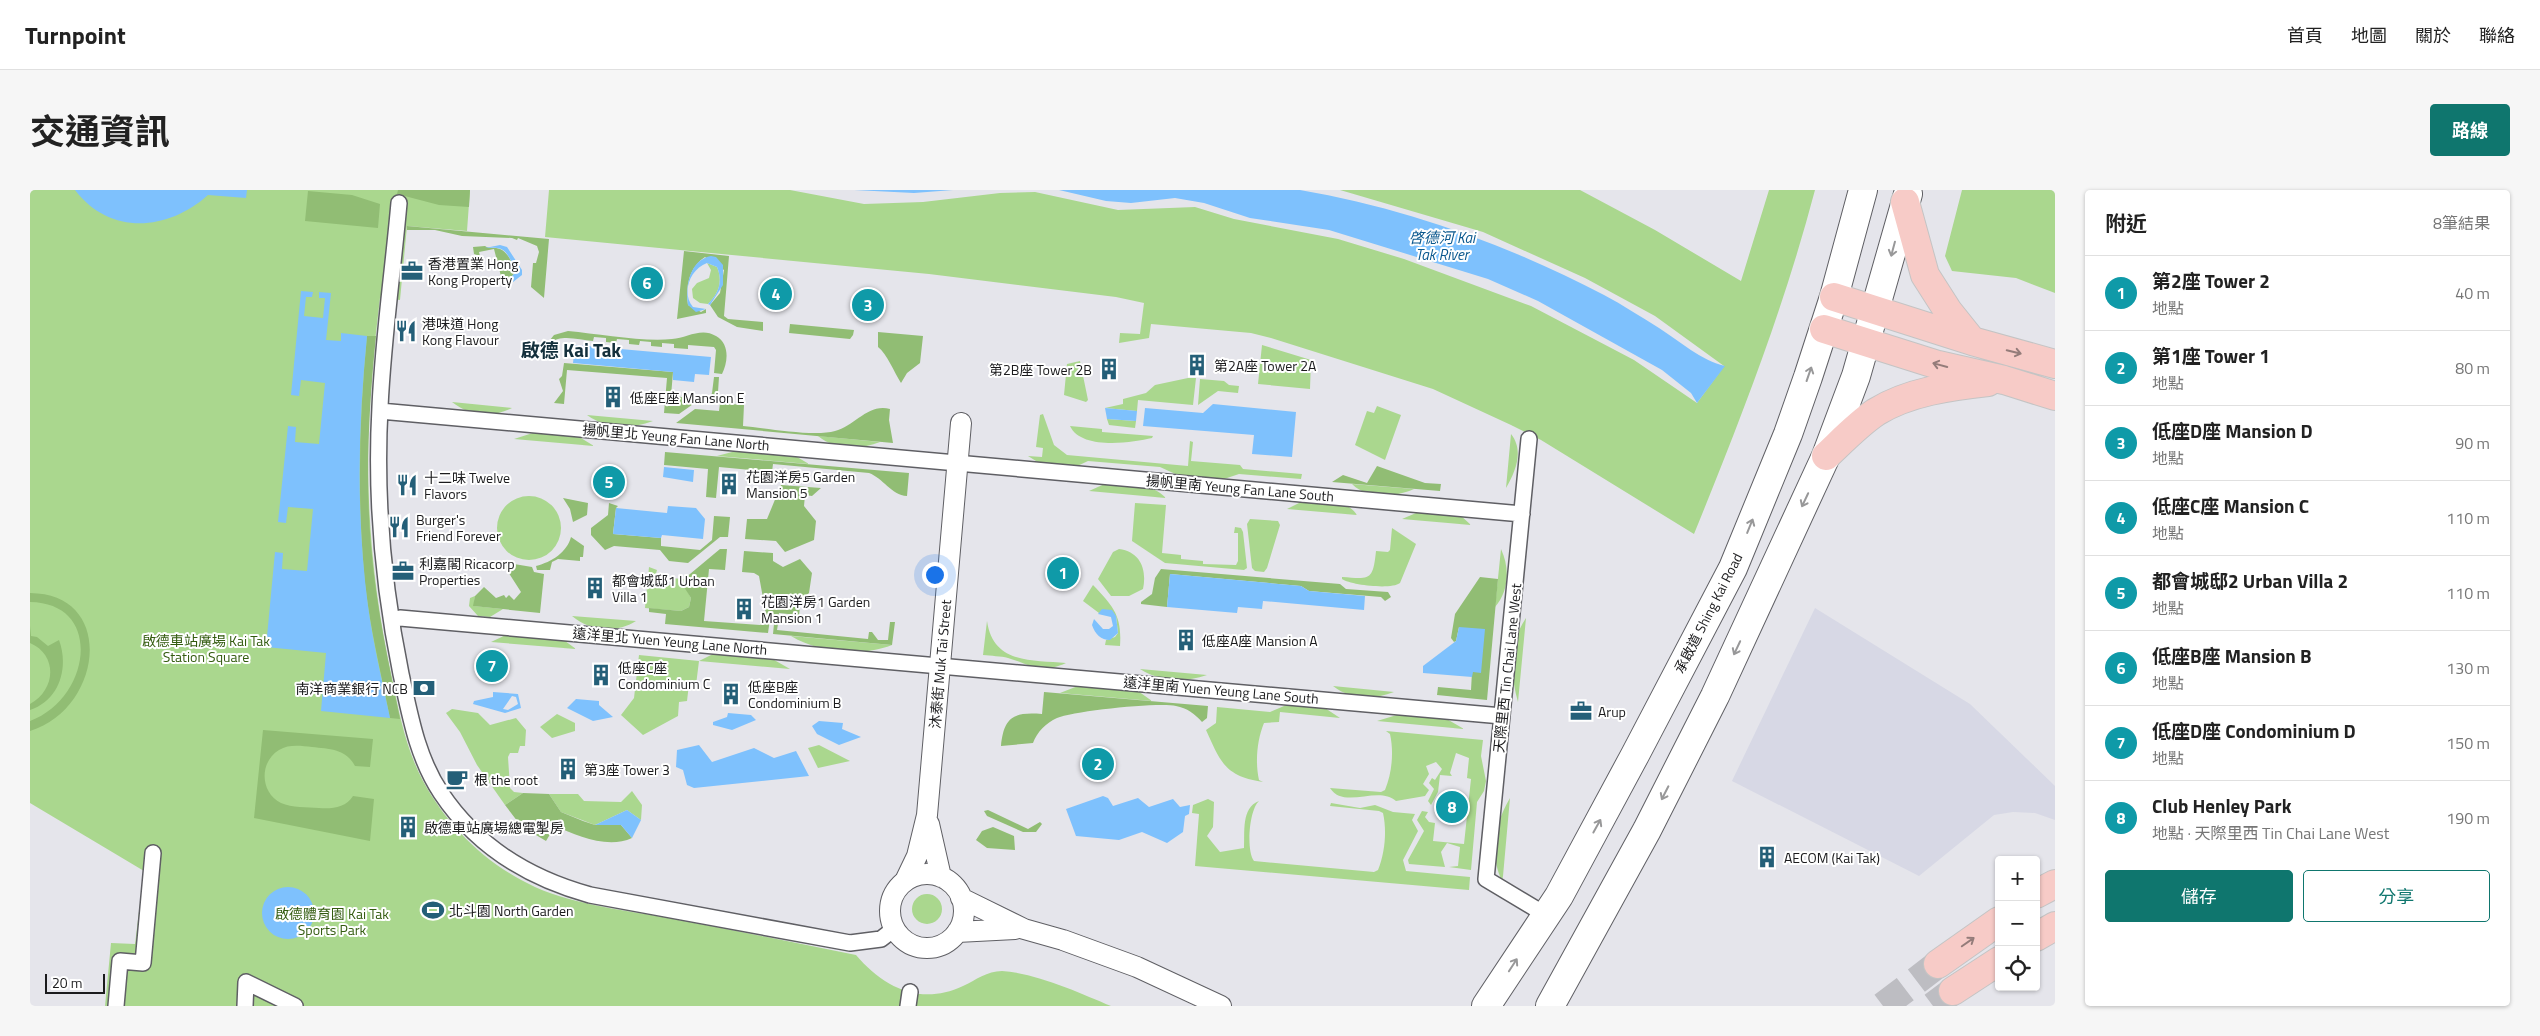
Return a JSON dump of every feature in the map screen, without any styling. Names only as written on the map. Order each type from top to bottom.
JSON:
[{"type":"highway","points":[[1907,196],[1925,275],[1948,311],[1972,341]]},
{"type":"highway","points":[[1834,297],[1972,341],[2055,364]]},
{"type":"highway","points":[[1824,329],[1938,365],[2004,380],[2055,396]]},
{"type":"highway","points":[[1826,456],[1875,413],[1892,405],[1916,395],[1957,386],[2004,380]]},
{"type":"highway","points":[[2040,892],[2055,884]]},
{"type":"highway","points":[[1938,964],[1995,924]]},
{"type":"highway","points":[[2040,935],[2055,926]]},
{"type":"highway","points":[[1953,991],[1995,964]]},
{"type":"main road","name":"承啟道 Shing Kai Road","points":[[1486,1006],[1559,896],[1635,756],[1733,568],[1788,434],[1834,297],[1864,190]]},
{"type":"main road","points":[[1550,1006],[1647,830],[1715,696],[1826,456],[1866,342],[1907,196]]},
{"type":"street","points":[[399,203],[380,411],[378,488],[384,570],[391,625],[414,732],[428,769],[440,792],[473,832],[515,866],[556,885],[590,895],[850,943],[881,939],[894,929],[906,943],[923,948],[937,947],[948,942],[957,932],[963,919],[962,898]]},
{"type":"street","name":"揚帆里北 Yeung Fan Lane North","points":[[380,411],[958,462]]},
{"type":"street","name":"沐泰街 Muk Tai Street","points":[[894,929],[890,916],[890,906],[895,892],[905,881],[917,856],[927,815],[961,423]]},
{"type":"street","name":"天際里西 Tin Chai Lane West","points":[[1529,438],[1486,879],[1546,915]]},
{"type":"street","name":"揚帆里南 Yeung Fan Lane South","points":[[958,462],[1522,514]]},
{"type":"street","name":"遠洋里北 Yuen Yeung Lane North","points":[[400,618],[940,665]]},
{"type":"street","name":"遠洋里南 Yuen Yeung Lane South","points":[[940,665],[1502,716]]},
{"type":"street","name":"沐泰街 Muk Tai Street","points":[[927,815],[941,877]]},
{"type":"street","points":[[116,1006],[120,961],[142,963],[153,853]]},
{"type":"street","points":[[905,881],[922,874],[941,877],[951,883],[962,898],[1024,929],[1082,946],[1137,967],[1221,1006]]},
{"type":"street","points":[[957,932],[990,929],[1024,929]]},
{"type":"street","points":[[245,1006],[246,982],[295,1006]]},
{"type":"shaded area","points":[[1815,608],[1970,704],[2055,786],[2055,820],[2035,813],[2013,812],[1994,815],[1919,876],[1732,781]]},
{"type":"green space","name":"啟德車站廣場 Kai Tak Station Square","points":[[30,190],[470,190],[467,231],[407,226],[400,300],[380,298],[369,406],[369,509],[375,577],[385,644],[400,718],[412,756],[423,781],[444,814],[470,843],[501,868],[535,887],[568,899],[856,955],[867,967],[891,985],[918,994],[947,992],[986,974],[1002,971],[1029,975],[1111,1006],[105,1006],[111,943],[135,944],[144,871],[30,803]]},
{"type":"green space","points":[[398,190],[470,190],[469,207],[439,205],[397,194]]},
{"type":"green space","points":[[549,190],[790,190],[864,204],[923,202],[1000,193],[1035,192],[1118,210],[1195,207],[1234,219],[1338,239],[1404,259],[1531,306],[1634,360],[1697,403],[1724,366],[1655,316],[1585,278],[1483,232],[1340,190],[1580,190],[1655,230],[1741,281],[1769,190],[1815,190],[1803,234],[1760,364],[1694,534],[1541,440],[1511,425],[1433,389],[1271,338],[1251,333],[1151,324],[1149,338],[1119,343],[1120,333],[1140,334],[1144,303],[1116,297],[929,274],[545,237]]},
{"type":"green space","points":[[1962,190],[2055,190],[2055,293],[2016,278],[1952,271],[1945,256]]},
{"type":"green space","points":[[308,191],[352,195],[380,204],[378,228],[305,221]]},
{"type":"green space","points":[[407,226],[549,239],[544,298],[531,287],[533,263],[536,263],[539,252],[537,246],[518,238],[517,240],[512,238],[462,236],[435,230],[407,230]]},
{"type":"green space","points":[[485,246],[503,250],[508,256],[515,270],[515,273],[510,278],[513,282],[508,285],[503,284],[494,249],[479,252],[480,256],[474,254],[473,247]]},
{"type":"green space","points":[[684,251],[729,256],[724,316],[728,319],[763,322],[763,331],[737,327],[718,317],[710,305],[720,293],[724,270],[705,257],[695,266],[689,278],[687,298],[688,305],[701,312],[706,309],[706,313],[677,319]]},
{"type":"green space","points":[[707,263],[717,267],[720,277],[719,287],[715,296],[708,304],[700,303],[693,298],[692,289],[697,283],[709,278],[711,270]]},
{"type":"green space","points":[[790,324],[854,330],[850,339],[789,333]]},
{"type":"green space","points":[[568,331],[660,340],[699,333],[710,334],[721,339],[724,344],[726,348],[726,364],[722,374],[714,373],[716,350],[714,347],[688,345],[688,349],[674,348],[674,344],[662,343],[662,347],[651,346],[651,342],[640,341],[639,345],[629,344],[629,340],[617,339],[616,343],[606,342],[606,338],[594,337],[593,341],[566,338],[552,342],[541,355],[534,356],[521,343],[541,351],[554,335]]},
{"type":"green space","points":[[878,332],[923,336],[920,363],[907,373],[901,383],[878,347]]},
{"type":"green space","points":[[367,336],[376,336],[371,388],[369,441],[368,494],[371,546],[379,611],[400,719],[390,718],[367,600],[362,552],[360,460]]},
{"type":"green space","points":[[1262,345],[1311,360],[1310,389],[1258,384]]},
{"type":"green space","points":[[1080,361],[1088,400],[1086,402],[1064,395],[1067,364]]},
{"type":"green space","points":[[564,363],[673,372],[671,396],[703,399],[704,397],[710,397],[714,377],[719,377],[718,392],[708,401],[696,402],[679,414],[664,413],[667,378],[567,370],[564,404],[554,403],[563,391],[559,379],[562,376]]},
{"type":"green space","points":[[1196,378],[1193,405],[1138,400],[1137,411],[1105,408],[1123,404],[1123,399],[1146,393],[1155,385]]},
{"type":"green space","points":[[1200,379],[1224,381],[1229,385],[1239,386],[1238,393],[1218,391],[1198,405]]},
{"type":"green space","points":[[452,402],[512,408],[497,413],[481,414],[473,413]]},
{"type":"green space","points":[[720,403],[744,405],[743,426],[815,433],[835,431],[875,409],[890,409],[889,420],[893,443],[676,423],[695,409],[719,411]]},
{"type":"green space","points":[[1377,406],[1401,415],[1385,460],[1355,445],[1367,411],[1374,413]]},
{"type":"green space","points":[[1043,414],[1054,445],[1067,455],[1188,466],[1190,441],[1193,442],[1191,461],[1240,465],[1243,469],[1302,474],[1301,479],[1239,474],[1221,480],[1182,477],[1160,467],[1088,461],[1071,469],[1044,466],[1028,456],[1042,457],[1043,448],[1036,447],[1040,415]]},
{"type":"green space","points":[[587,415],[653,421],[636,426],[619,427],[595,420]]},
{"type":"green space","points":[[1107,419],[1136,421],[1135,428],[1109,425]]},
{"type":"green space","points":[[1070,426],[1102,429],[1102,432],[1153,436],[1152,438],[1132,442],[1095,442],[1084,439],[1076,434]]},
{"type":"green space","points":[[539,431],[576,435],[594,446],[514,439]]},
{"type":"green space","points":[[1511,434],[1515,440],[1518,454],[1513,475],[1506,488]]},
{"type":"green space","points":[[818,436],[880,442],[872,445],[848,447],[832,444]]},
{"type":"green space","points":[[747,448],[792,454],[809,464],[717,456]]},
{"type":"green space","points":[[665,452],[909,473],[907,496],[896,493],[869,473],[773,464],[772,472],[719,467],[716,498],[706,497],[708,469],[664,465]]},
{"type":"green space","points":[[1377,466],[1425,483],[1441,484],[1440,491],[1332,482],[1343,475],[1367,483]]},
{"type":"green space","points":[[1109,482],[1146,486],[1166,498],[1089,491]]},
{"type":"green space","points":[[1352,484],[1414,489],[1399,494],[1382,496],[1366,493]]},
{"type":"green space","points":[[781,485],[821,488],[812,496],[805,495],[804,506],[816,521],[814,540],[785,552],[776,541],[745,539],[747,519],[767,519]]},
{"type":"green space","points":[[529,496],[547,502],[555,510],[561,528],[555,546],[547,554],[529,560],[511,554],[503,546],[497,528],[503,510],[511,502]]},
{"type":"green space","points":[[563,498],[588,503],[587,515],[573,522],[570,509]]},
{"type":"green space","points":[[1324,501],[1339,503],[1352,509],[1357,515],[1287,509],[1301,502]]},
{"type":"green space","points":[[609,503],[618,506],[616,508],[613,534],[661,538],[661,546],[700,550],[712,540],[714,516],[730,517],[728,537],[720,537],[688,563],[669,561],[660,550],[614,546],[605,550],[591,535],[591,528],[608,515]]},
{"type":"green space","points":[[1135,503],[1166,505],[1162,553],[1181,555],[1181,559],[1203,561],[1203,564],[1236,565],[1238,561],[1238,533],[1234,533],[1235,527],[1241,528],[1247,568],[1244,570],[1165,563],[1132,541]]},
{"type":"green space","points":[[1423,510],[1460,515],[1471,525],[1402,519]]},
{"type":"green space","points":[[1250,519],[1278,521],[1280,525],[1267,568],[1264,572],[1255,571],[1252,568],[1247,524]]},
{"type":"green space","points":[[1392,528],[1416,544],[1400,583],[1388,586],[1371,586],[1342,579],[1342,577],[1364,578],[1371,573],[1376,551],[1388,552],[1390,550]]},
{"type":"green space","points":[[571,537],[584,546],[583,557],[580,557],[580,561],[558,559],[552,562],[550,570],[537,570],[536,566],[558,556],[566,547]]},
{"type":"green space","points":[[720,549],[727,549],[725,570],[709,569],[704,621],[760,625],[767,620],[759,576],[754,573],[742,572],[744,551],[773,553],[773,561],[783,567],[800,559],[812,573],[809,593],[801,600],[799,615],[805,622],[797,621],[797,615],[779,613],[778,620],[770,619],[768,633],[665,624],[666,614],[649,612],[649,608],[681,611],[689,607],[691,598],[684,587],[684,579]]},
{"type":"green space","points":[[1119,549],[1133,554],[1141,563],[1143,569],[1143,589],[1129,596],[1111,596],[1098,579],[1113,552]]},
{"type":"green space","points":[[1501,549],[1506,564],[1507,579],[1500,601],[1495,607]]},
{"type":"green space","points":[[508,563],[532,567],[534,572],[544,574],[540,613],[473,606],[475,596],[484,587],[496,598],[504,595],[506,598],[509,595],[514,600],[521,592],[505,567]]},
{"type":"green space","points":[[649,567],[657,570],[655,577],[668,586],[671,584],[670,578],[684,579],[683,583],[691,598],[689,607],[681,611],[645,608]]},
{"type":"green space","points":[[1161,569],[1340,584],[1346,589],[1388,592],[1391,597],[1385,601],[1381,597],[1309,591],[1301,586],[1170,574],[1167,607],[1141,604],[1152,594],[1155,578]]},
{"type":"green space","points":[[1480,577],[1498,579],[1487,700],[1437,695],[1438,687],[1471,690],[1472,672],[1459,627],[1456,641],[1454,642],[1451,638],[1455,614]]},
{"type":"green space","points":[[1093,585],[1111,606],[1118,619],[1120,646],[1105,645],[1106,640],[1115,637],[1118,633],[1116,616],[1099,613],[1083,601]]},
{"type":"green space","points":[[30,593],[58,598],[77,612],[87,631],[90,654],[85,678],[73,700],[54,719],[30,731],[30,721],[51,709],[66,693],[76,674],[81,653],[79,634],[70,618],[54,606],[30,602]]},
{"type":"green space","points":[[475,596],[474,606],[503,609],[490,617],[478,616],[469,606],[470,598]]},
{"type":"green space","points":[[572,616],[636,621],[620,628],[603,629],[587,625]]},
{"type":"green space","points":[[1526,618],[1518,702],[1513,681],[1514,648],[1520,628]]},
{"type":"green space","points":[[987,621],[991,635],[997,645],[1006,652],[1028,660],[1066,663],[1057,667],[1042,669],[1005,657],[983,655]]},
{"type":"green space","points":[[890,622],[895,622],[892,645],[773,634],[774,624],[778,624],[777,630],[868,639],[869,632],[872,632],[878,640],[888,640]]},
{"type":"green space","points":[[30,626],[31,636],[37,637],[48,646],[59,640],[63,661],[60,681],[55,691],[49,699],[30,710],[30,704],[39,698],[45,690],[49,682],[50,673],[49,664],[45,656],[39,648],[30,643]]},
{"type":"green space","points":[[512,632],[561,638],[576,649],[491,642]]},
{"type":"green space","points":[[791,636],[892,645],[867,651],[840,651],[814,646]]},
{"type":"green space","points":[[717,652],[762,653],[790,669],[699,661]]},
{"type":"green space","points":[[639,655],[699,661],[696,685],[689,684],[687,701],[679,702],[678,716],[643,735],[621,715],[634,698]]},
{"type":"green space","points":[[1140,669],[1207,675],[1198,678],[1172,680],[1156,677]]},
{"type":"green space","points":[[1083,684],[1138,691],[1152,701],[1060,693]]},
{"type":"green space","points":[[1333,686],[1394,692],[1386,695],[1362,697],[1347,694]]},
{"type":"green space","points":[[1044,692],[1208,706],[1207,718],[1202,722],[1187,710],[1167,705],[1097,710],[1066,715],[1053,720],[1039,732],[1033,743],[1001,746],[1005,728],[1012,718],[1024,714],[1042,714]]},
{"type":"green space","points":[[1291,703],[1319,704],[1340,718],[1280,712],[1279,722],[1264,723],[1258,744],[1258,773],[1259,780],[1263,782],[1232,772],[1216,751],[1206,730],[1216,723],[1217,707],[1270,712]]},
{"type":"green space","points":[[452,709],[478,713],[490,725],[516,718],[526,730],[525,746],[520,746],[518,753],[510,753],[508,757],[510,788],[514,792],[523,793],[505,805],[477,765],[460,732],[446,713]]},
{"type":"green space","points":[[1410,711],[1445,718],[1464,729],[1377,721]]},
{"type":"green space","points":[[557,714],[575,723],[575,731],[552,738],[540,727]]},
{"type":"green space","points":[[263,730],[373,739],[370,767],[355,766],[347,756],[337,751],[325,748],[291,746],[283,748],[272,755],[265,769],[266,785],[269,792],[281,803],[290,806],[328,808],[338,807],[346,803],[353,796],[374,799],[370,841],[254,818]]},
{"type":"green space","points":[[1386,731],[1483,740],[1481,756],[1486,781],[1484,791],[1477,802],[1471,870],[1449,867],[1458,866],[1460,847],[1447,843],[1441,852],[1445,867],[1409,864],[1408,860],[1424,831],[1417,820],[1422,811],[1428,812],[1425,817],[1429,822],[1435,823],[1433,841],[1464,844],[1471,779],[1467,778],[1469,758],[1456,753],[1450,773],[1452,776],[1440,775],[1438,792],[1431,805],[1428,801],[1434,789],[1429,783],[1432,778],[1435,780],[1442,769],[1436,762],[1426,766],[1429,774],[1423,784],[1429,790],[1425,796],[1396,801],[1380,795],[1352,798],[1336,794],[1330,788],[1381,792],[1385,790],[1392,762],[1390,734]]},
{"type":"green space","points":[[819,745],[850,761],[818,768],[808,748]]},
{"type":"green space","points":[[632,791],[642,805],[641,820],[627,810],[595,825],[561,812],[549,794],[578,794],[584,801],[621,802]]},
{"type":"green space","points":[[523,793],[549,794],[561,812],[595,825],[621,825],[632,838],[623,841],[603,842],[573,834],[555,826],[546,841],[521,826],[505,805]]},
{"type":"green space","points":[[1510,798],[1502,881],[1496,860],[1497,828]]},
{"type":"green space","points":[[1208,799],[1214,802],[1213,827],[1207,836],[1220,852],[1244,848],[1245,821],[1249,809],[1259,801],[1253,813],[1249,840],[1254,861],[1374,872],[1378,870],[1384,849],[1385,827],[1383,813],[1330,806],[1331,803],[1360,808],[1375,805],[1393,812],[1415,814],[1412,820],[1418,831],[1403,860],[1406,871],[1470,877],[1469,890],[1195,866],[1199,814],[1192,813],[1193,805]]},
{"type":"green space","points":[[988,810],[1028,829],[1040,822],[1042,824],[1036,832],[1023,832],[987,816],[984,811]]},
{"type":"green space","points":[[993,827],[1014,836],[1015,850],[987,848],[976,840],[982,831]]},
{"type":"green space","points":[[927,894],[933,895],[941,903],[941,915],[933,923],[927,924],[921,923],[913,915],[912,909],[913,903],[921,895]]},
{"type":"water","points":[[75,190],[247,190],[246,198],[208,195],[192,207],[175,216],[158,221],[140,223],[122,221],[105,215],[89,205]]},
{"type":"water","points":[[854,190],[953,190],[914,193]]},
{"type":"water","name":"啓德河 Kai Tak River","points":[[1059,190],[1300,190],[1378,207],[1456,230],[1531,260],[1604,295],[1707,360],[1725,366],[1697,403],[1691,393],[1662,370],[1538,301],[1488,279],[1329,230],[1250,218],[1204,203],[1175,198],[1131,203],[1106,201]]},
{"type":"water","points":[[500,245],[507,247],[522,270],[522,275],[513,282],[510,278],[515,273],[515,270],[507,254],[499,248],[485,248]]},
{"type":"water","points":[[711,256],[716,257],[723,265],[723,285],[710,305],[708,304],[715,296],[719,287],[719,272],[717,267],[707,263],[696,270],[689,282],[689,301],[693,307],[706,309],[696,312],[688,305],[687,291],[688,283],[693,269],[698,263]]},
{"type":"water","points":[[301,291],[313,292],[312,297],[306,297],[304,316],[323,318],[325,298],[319,298],[319,292],[331,293],[326,340],[341,341],[341,333],[367,336],[360,437],[360,504],[364,572],[370,620],[390,718],[321,711],[326,653],[266,647],[275,552],[283,553],[282,569],[307,571],[313,509],[288,507],[286,523],[278,522],[288,426],[296,427],[295,442],[319,444],[325,383],[301,380],[299,396],[291,395]]},
{"type":"water","points":[[575,345],[711,357],[709,375],[695,374],[694,382],[673,380],[673,372],[573,363]]},
{"type":"water","points":[[1213,404],[1296,412],[1292,457],[1252,454],[1254,435],[1143,426],[1145,408],[1203,413]]},
{"type":"water","points":[[1105,408],[1137,411],[1136,421],[1107,419]]},
{"type":"water","points":[[664,467],[694,470],[693,482],[663,477]]},
{"type":"water","points":[[668,506],[696,508],[705,519],[703,539],[662,535],[661,538],[613,534],[616,508],[667,513]]},
{"type":"water","points":[[1170,574],[1301,586],[1309,591],[1365,596],[1364,610],[1263,601],[1262,609],[1238,607],[1237,613],[1167,607]]},
{"type":"water","points":[[1102,609],[1112,610],[1116,616],[1118,633],[1110,640],[1099,636],[1092,625],[1094,619],[1103,629],[1109,629],[1113,626],[1111,617],[1098,614]]},
{"type":"water","points":[[1459,627],[1485,629],[1481,673],[1473,672],[1472,677],[1423,673],[1423,666],[1456,641]]},
{"type":"water","points":[[493,692],[518,694],[521,708],[505,713],[473,704],[474,701],[493,697]],"holes":[[[512,696],[516,697],[518,704],[508,710],[503,709]]]},
{"type":"water","points":[[576,699],[599,701],[599,705],[613,717],[593,721],[567,708]]},
{"type":"water","points":[[728,713],[751,715],[756,720],[732,730],[713,725],[713,722],[727,717]]},
{"type":"water","points":[[819,721],[843,723],[842,729],[861,737],[839,745],[817,734],[812,726]]},
{"type":"water","points":[[699,745],[712,762],[754,748],[774,758],[796,751],[809,776],[694,788],[687,785],[683,770],[676,767],[677,750]]},
{"type":"water","points":[[1103,796],[1108,798],[1113,806],[1138,798],[1149,807],[1173,799],[1180,807],[1190,805],[1189,814],[1185,816],[1183,832],[1167,843],[1142,832],[1119,840],[1076,836],[1066,809]]},
{"type":"water","points":[[627,810],[641,820],[632,838],[621,825],[595,825]]},
{"type":"water","points":[[288,887],[302,891],[310,899],[314,913],[310,927],[302,935],[288,939],[274,935],[266,927],[262,913],[266,899],[274,891]]},
{"type":"tunnel","points":[[1883,1006],[1938,964]]},
{"type":"tunnel","points":[[1933,1006],[1953,991]]},
{"type":"place","name":"香港置業 Hong Kong Property","points":[[412,271]]},
{"type":"place","name":"低座B座 Mansion B","points":[[647,283]]},
{"type":"place","name":"低座C座 Mansion C","points":[[776,294]]},
{"type":"place","name":"低座D座 Mansion D","points":[[868,305]]},
{"type":"place","name":"港味道 Hong Kong Flavour","points":[[406,331]]},
{"type":"place","name":"第2A座 Tower 2A","points":[[1197,365]]},
{"type":"place","name":"第2B座 Tower 2B","points":[[1109,369]]},
{"type":"place","name":"低座E座 Mansion E","points":[[613,397]]},
{"type":"place","name":"都會城邸2 Urban Villa 2","points":[[609,482]]},
{"type":"place","name":"花園洋房5 Garden Mansion 5","points":[[729,484]]},
{"type":"place","name":"十二味 Twelve Flavors","points":[[407,485]]},
{"type":"place","name":"Burger's Friend Forever","points":[[399,527]]},
{"type":"place","name":"利嘉閣 Ricacorp Properties","points":[[403,571]]},
{"type":"place","name":"第2座 Tower 2","points":[[1063,573]]},
{"type":"place","name":"都會城邸1 Urban Villa 1","points":[[595,588]]},
{"type":"place","name":"花園洋房1 Garden Mansion 1","points":[[744,609]]},
{"type":"place","name":"低座A座 Mansion A","points":[[1186,640]]},
{"type":"place","name":"低座D座 Condominium D","points":[[492,666]]},
{"type":"place","name":"低座C座 Condominium C","points":[[601,675]]},
{"type":"place","name":"南洋商業銀行 NCB","points":[[424,688]]},
{"type":"place","name":"低座B座 Condominium B","points":[[731,694]]},
{"type":"place","name":"Arup","points":[[1581,711]]},
{"type":"place","name":"第1座 Tower 1","points":[[1098,764]]},
{"type":"place","name":"第3座 Tower 3","points":[[568,769]]},
{"type":"place","name":"根 the root","points":[[457,779]]},
{"type":"place","name":"Club Henley Park","points":[[1452,807]]},
{"type":"place","name":"啟德車站廣場總電掣房","points":[[408,827]]},
{"type":"place","name":"AECOM (Kai Tak)","points":[[1767,857]]},
{"type":"place","name":"北斗園 North Garden","points":[[433,910]]},
{"type":"district","name":"啟德 Kai Tak","points":[[571,349]]},
{"type":"park label","name":"啟德體育園 Kai Tak Sports Park","points":[[332,922]]}]
